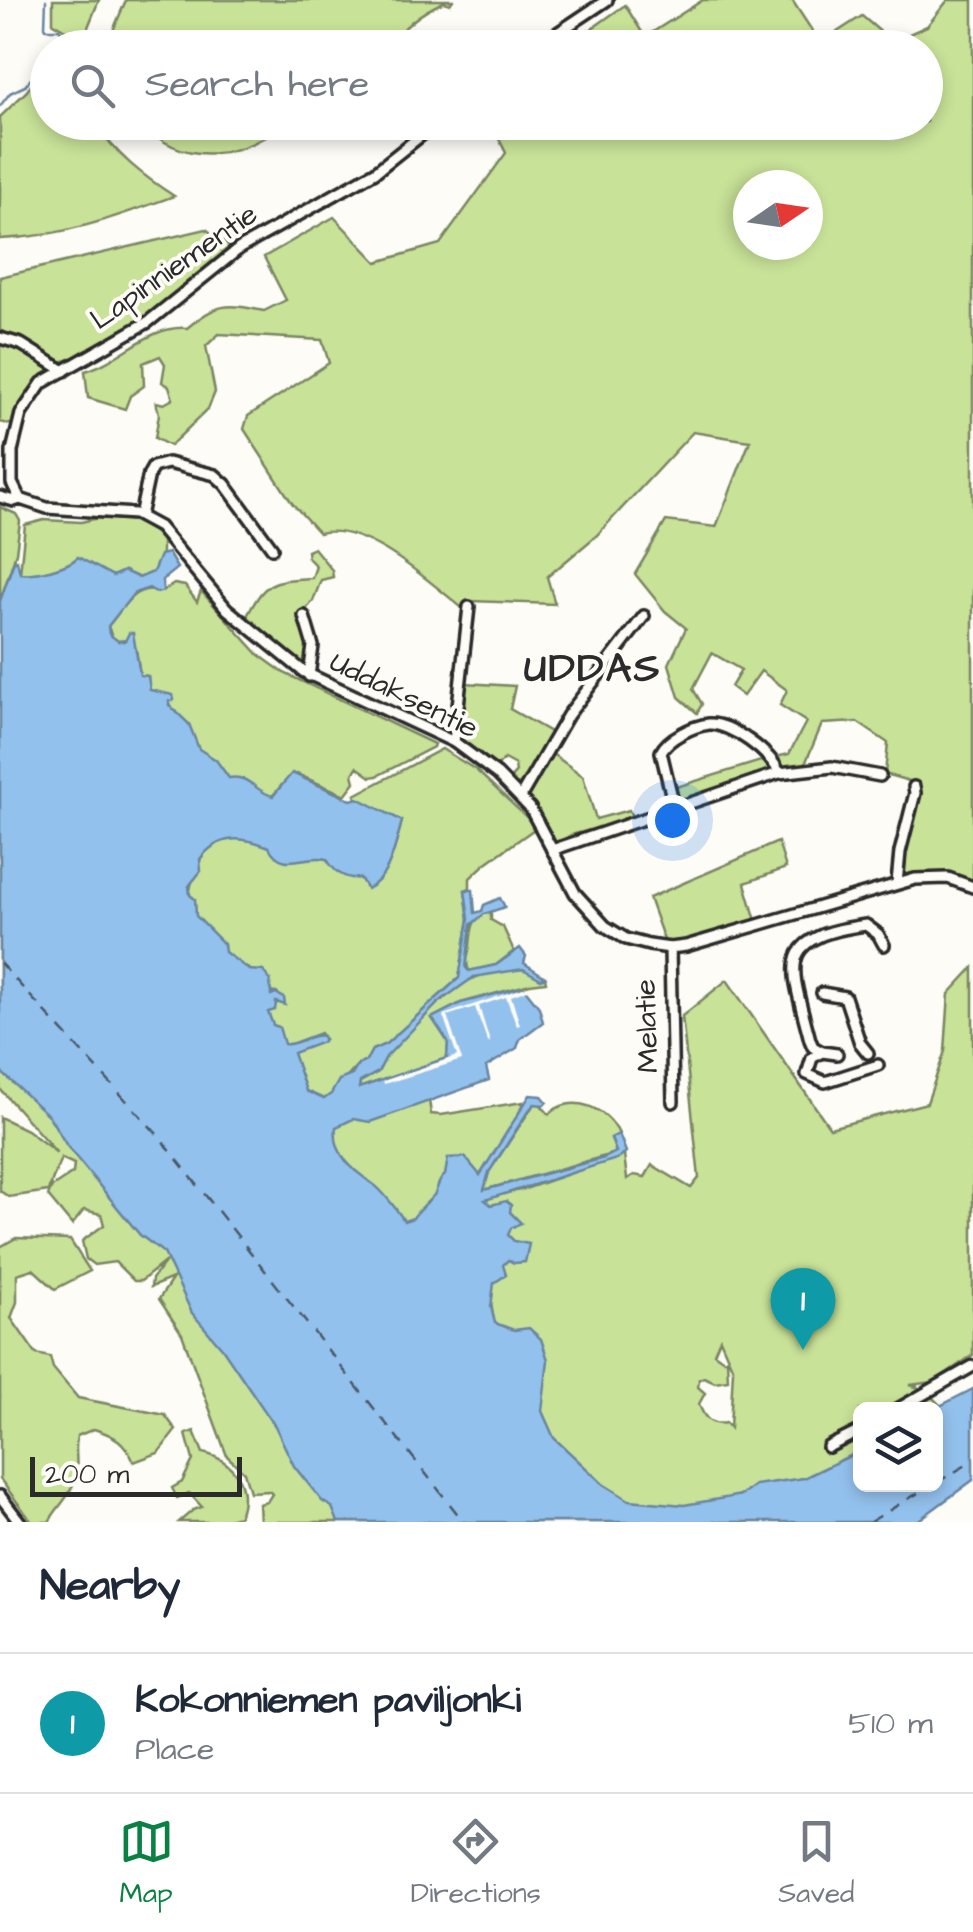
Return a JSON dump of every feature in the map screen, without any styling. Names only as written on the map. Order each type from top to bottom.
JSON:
[{"type":"street","points":[[562,30],[607,0]]},
{"type":"street","name":"Lapinniementie","points":[[20,499],[12,483],[10,466],[21,414],[42,383],[148,322],[240,248],[375,172],[415,140]]},
{"type":"street","points":[[0,338],[21,344],[64,370]]},
{"type":"street","points":[[0,497],[48,508],[140,516],[149,474],[153,467],[168,463],[211,474],[225,484],[272,548]]},
{"type":"street","name":"Uddaksentie","points":[[140,516],[167,533],[227,610],[309,676],[454,742],[522,796],[579,899],[606,926],[626,938],[670,948],[915,878],[948,878],[973,887]]},
{"type":"street","points":[[454,742],[469,606]]},
{"type":"street","points":[[304,616],[313,646],[309,676]]},
{"type":"street","points":[[522,796],[568,715],[644,616]]},
{"type":"street","points":[[675,810],[661,752],[668,742],[694,729],[715,724],[750,740],[772,758],[780,773]]},
{"type":"street","points":[[552,850],[780,773],[832,767],[880,776]]},
{"type":"street","points":[[897,883],[914,788]]},
{"type":"street","points":[[838,1054],[822,1052],[810,1040],[794,978],[801,947],[806,940],[827,933],[866,926],[878,934],[884,945]]},
{"type":"street","name":"Melatie","points":[[670,948],[673,1102]]},
{"type":"street","points":[[822,993],[845,997],[860,1043],[868,1054]]},
{"type":"street","points":[[822,1052],[812,1058],[808,1074],[825,1082],[878,1064]]},
{"type":"street","points":[[910,1402],[973,1366]]},
{"type":"street","points":[[828,1446],[853,1434]]},
{"type":"street","points":[[0,1496],[20,1522]]},
{"type":"green space","points":[[53,0],[99,0],[87,30],[65,30],[53,23]]},
{"type":"green space","points":[[126,0],[453,0],[436,6],[403,30],[113,30]]},
{"type":"green space","points":[[703,0],[792,0],[812,30],[656,30]]},
{"type":"green space","points":[[948,0],[973,0],[973,880],[958,875],[904,875],[901,866],[916,783],[885,774],[888,743],[857,722],[822,724],[805,764],[785,768],[776,757],[789,754],[806,722],[780,705],[787,690],[761,671],[743,696],[731,687],[741,670],[712,653],[693,689],[702,704],[697,713],[679,697],[669,664],[686,628],[665,611],[635,574],[666,521],[716,527],[750,441],[693,432],[596,536],[547,577],[555,604],[470,601],[461,607],[413,568],[375,544],[337,532],[319,533],[292,503],[244,429],[248,416],[329,363],[322,340],[219,334],[206,346],[215,392],[208,409],[170,446],[155,438],[159,414],[156,402],[164,404],[173,399],[169,386],[162,382],[165,364],[160,356],[143,363],[144,386],[130,396],[125,409],[88,398],[85,371],[148,337],[187,328],[223,307],[264,311],[286,300],[264,257],[334,217],[377,262],[440,244],[506,153],[500,140],[943,140],[943,30],[918,30],[927,26]]},
{"type":"green space","points":[[625,5],[641,30],[590,30]]},
{"type":"green space","points":[[862,16],[878,30],[840,30]]},
{"type":"green space","points":[[30,87],[30,140],[107,140],[130,164],[174,196],[67,230],[0,239],[0,117]]},
{"type":"green space","points":[[163,140],[259,140],[231,151],[212,153],[175,147]]},
{"type":"green space","points":[[206,229],[230,247],[145,317],[68,360],[59,362],[0,333],[0,277]]},
{"type":"green space","points":[[0,344],[25,353],[50,370],[27,392],[13,425],[0,422]]},
{"type":"green space","points":[[0,507],[16,514],[20,521],[16,553],[0,601]]},
{"type":"green space","points":[[98,518],[138,521],[162,538],[162,553],[154,572],[139,578],[124,571],[113,576],[76,559],[49,570],[20,573],[25,525],[44,520],[81,522]]},
{"type":"green space","points":[[314,548],[333,577],[321,580],[313,601],[301,615],[311,650],[304,667],[245,620],[270,585],[312,578],[316,566],[307,551]]},
{"type":"green space","points":[[174,584],[185,586],[197,602],[201,591],[259,655],[284,673],[434,744],[433,747],[377,776],[371,777],[357,767],[353,774],[355,782],[345,795],[297,774],[267,801],[53,723],[148,686],[148,676],[140,675],[136,649],[126,640],[112,638],[108,626],[136,594],[152,589],[163,591]]},
{"type":"green space","points":[[464,683],[515,686],[510,709],[552,733],[523,785],[509,780],[516,772],[515,765],[504,759],[497,767],[461,744]]},
{"type":"green space","points":[[442,749],[476,770],[537,827],[470,878],[470,888],[465,890],[469,919],[459,978],[386,1044],[372,1050],[332,1094],[324,1099],[304,1099],[279,1055],[324,1039],[320,1033],[286,1046],[259,1023],[278,1002],[276,993],[269,992],[270,980],[237,963],[155,955],[190,895],[201,858],[226,839],[249,835],[275,841],[324,858],[363,880],[365,887],[374,881],[391,859],[402,821],[355,795]]},
{"type":"green space","points":[[551,753],[583,776],[596,819],[629,810],[633,819],[552,844],[527,796]]},
{"type":"green space","points":[[764,760],[774,766],[774,771],[682,802],[675,797],[673,788]]},
{"type":"green space","points":[[0,817],[498,1346],[474,1200],[525,1189],[624,1155],[627,1179],[634,1175],[645,1177],[652,1165],[691,1188],[699,1178],[682,1016],[727,980],[830,1128],[927,1103],[945,1051],[949,994],[973,968],[973,1355],[933,1382],[910,1385],[925,1390],[937,1402],[853,1402],[853,1454],[748,1503],[612,1522],[260,1522],[259,1504],[267,1502],[272,1494],[250,1492],[244,1472],[227,1456],[182,1334],[159,1299],[173,1278],[151,1287],[152,1279],[166,1261],[141,1281],[134,1281],[115,1262],[94,1265],[86,1259],[82,1241],[104,1225],[101,1214],[84,1210],[72,1225],[48,1196],[52,1187],[73,1173],[74,1164],[61,1158],[48,1191],[9,1197],[0,1191],[0,1117],[27,1130],[57,1153],[0,1089]],"holes":[[[720,1339],[733,1369],[730,1428],[726,1423],[712,1422],[699,1404],[705,1393],[698,1387],[699,1379],[728,1380],[727,1358],[714,1353]]]},
{"type":"green space","points":[[778,842],[786,868],[745,883],[756,921],[687,941],[665,943],[649,898]]},
{"type":"green space","points":[[491,911],[491,920],[503,927],[514,951],[496,965],[469,971],[467,959],[474,924]]},
{"type":"green space","points":[[523,969],[545,977],[546,982],[461,1003],[432,1018],[448,1042],[447,1058],[359,1088],[360,1082],[378,1072],[386,1057],[439,1002],[465,982],[486,973]]},
{"type":"green space","points":[[429,1100],[431,1114],[441,1115],[523,1102],[514,1125],[473,1189],[406,1224],[357,1185],[326,1127],[337,1121]]},
{"type":"green space","points":[[534,1104],[540,1104],[549,1114],[568,1104],[597,1110],[619,1134],[611,1138],[616,1153],[484,1190],[489,1172]]},
{"type":"green space","points":[[16,1238],[70,1240],[90,1271],[55,1289],[33,1269],[17,1274],[17,1302],[11,1318],[36,1354],[50,1357],[53,1368],[78,1398],[165,1415],[176,1430],[158,1453],[134,1462],[123,1444],[108,1434],[94,1429],[77,1436],[73,1485],[49,1522],[32,1522],[0,1479],[0,1247]]},
{"type":"green space","points":[[194,1431],[203,1453],[223,1462],[237,1476],[243,1494],[239,1516],[217,1522],[179,1522],[202,1507],[189,1493],[177,1498],[172,1488],[182,1482],[193,1460],[186,1434]]},
{"type":"water","points":[[168,553],[177,568],[162,580],[163,591],[157,593],[149,588],[134,593],[108,626],[109,634],[125,641],[133,633],[140,675],[148,676],[150,690],[173,695],[169,705],[189,724],[199,749],[216,760],[229,778],[242,779],[267,794],[273,796],[292,773],[351,800],[358,798],[402,821],[387,869],[367,889],[360,878],[340,874],[327,859],[288,861],[269,847],[240,839],[223,841],[207,851],[200,859],[201,871],[189,886],[196,916],[224,944],[225,952],[249,970],[263,971],[270,980],[271,995],[276,993],[284,998],[285,1005],[276,1002],[275,1010],[268,1012],[273,1025],[279,1027],[284,1044],[323,1036],[323,1042],[293,1053],[306,1091],[324,1099],[331,1094],[339,1080],[352,1075],[372,1050],[386,1044],[459,978],[469,919],[465,890],[473,890],[475,913],[500,898],[505,907],[484,914],[471,925],[466,968],[469,971],[496,965],[520,948],[526,956],[524,963],[545,977],[541,979],[523,969],[474,977],[439,1002],[386,1057],[378,1072],[360,1082],[359,1088],[447,1058],[448,1042],[432,1018],[461,1003],[523,987],[539,1007],[543,1022],[520,1039],[517,1048],[486,1067],[489,1080],[370,1122],[353,1119],[336,1127],[337,1145],[346,1161],[381,1191],[404,1221],[413,1218],[434,1195],[445,1175],[448,1158],[465,1157],[480,1175],[530,1095],[542,1096],[547,1102],[534,1104],[527,1113],[489,1172],[484,1190],[604,1158],[616,1152],[611,1138],[619,1134],[626,1152],[620,1158],[485,1200],[491,1205],[506,1201],[511,1205],[510,1212],[521,1223],[511,1228],[508,1235],[514,1241],[529,1244],[525,1262],[508,1260],[503,1265],[506,1275],[494,1283],[491,1307],[495,1323],[514,1330],[529,1328],[541,1339],[548,1360],[542,1411],[554,1438],[603,1484],[629,1500],[684,1505],[741,1495],[755,1485],[804,1478],[853,1454],[853,1492],[943,1492],[943,1404],[973,1389],[973,1480],[916,1522],[338,1522],[332,1507],[322,1501],[294,1466],[275,1426],[222,1348],[192,1313],[164,1253],[140,1235],[67,1146],[49,1116],[0,1071],[0,601],[17,560],[20,573],[50,570],[78,557],[113,576],[124,571],[139,578],[153,572],[160,555]]},
{"type":"pier","points":[[526,987],[527,990],[511,996],[520,1025],[517,1026],[506,997],[479,1006],[488,1043],[475,1007],[447,1016],[462,1060],[384,1084],[383,1081],[457,1056],[443,1015]]},
{"type":"waterway","points":[[46,0],[46,29],[60,30]]},
{"type":"waterway","points":[[0,106],[10,93],[30,80]]},
{"type":"ferry route","points":[[0,963],[157,1134],[464,1522]]},
{"type":"ferry route","points":[[943,1479],[973,1461]]},
{"type":"ferry route","points":[[870,1522],[920,1492]]},
{"type":"place","name":"Kokonniemen paviljonki","points":[[803,1350]]},
{"type":"district","name":"UDDAS","points":[[593,669]]}]
